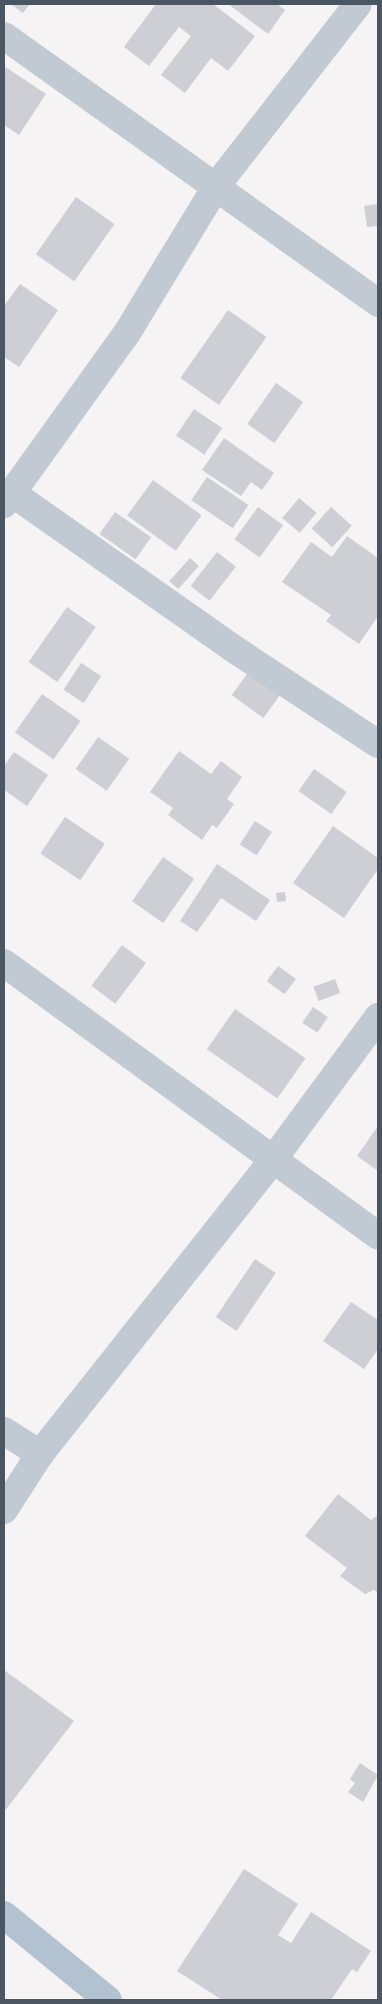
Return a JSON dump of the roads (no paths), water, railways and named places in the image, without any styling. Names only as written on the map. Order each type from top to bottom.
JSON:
[{"type":"main road","points":[[4,1915],[108,2000]]},
{"type":"street","points":[[358,4],[218,185],[127,333],[8,498],[378,744]]},
{"type":"street","points":[[4,36],[218,185],[378,303]]},
{"type":"street","points":[[4,963],[272,1161],[378,1236]]},
{"type":"street","points":[[4,1510],[40,1454],[272,1161],[378,1017]]},
{"type":"street","points":[[4,1431],[40,1454]]}]
